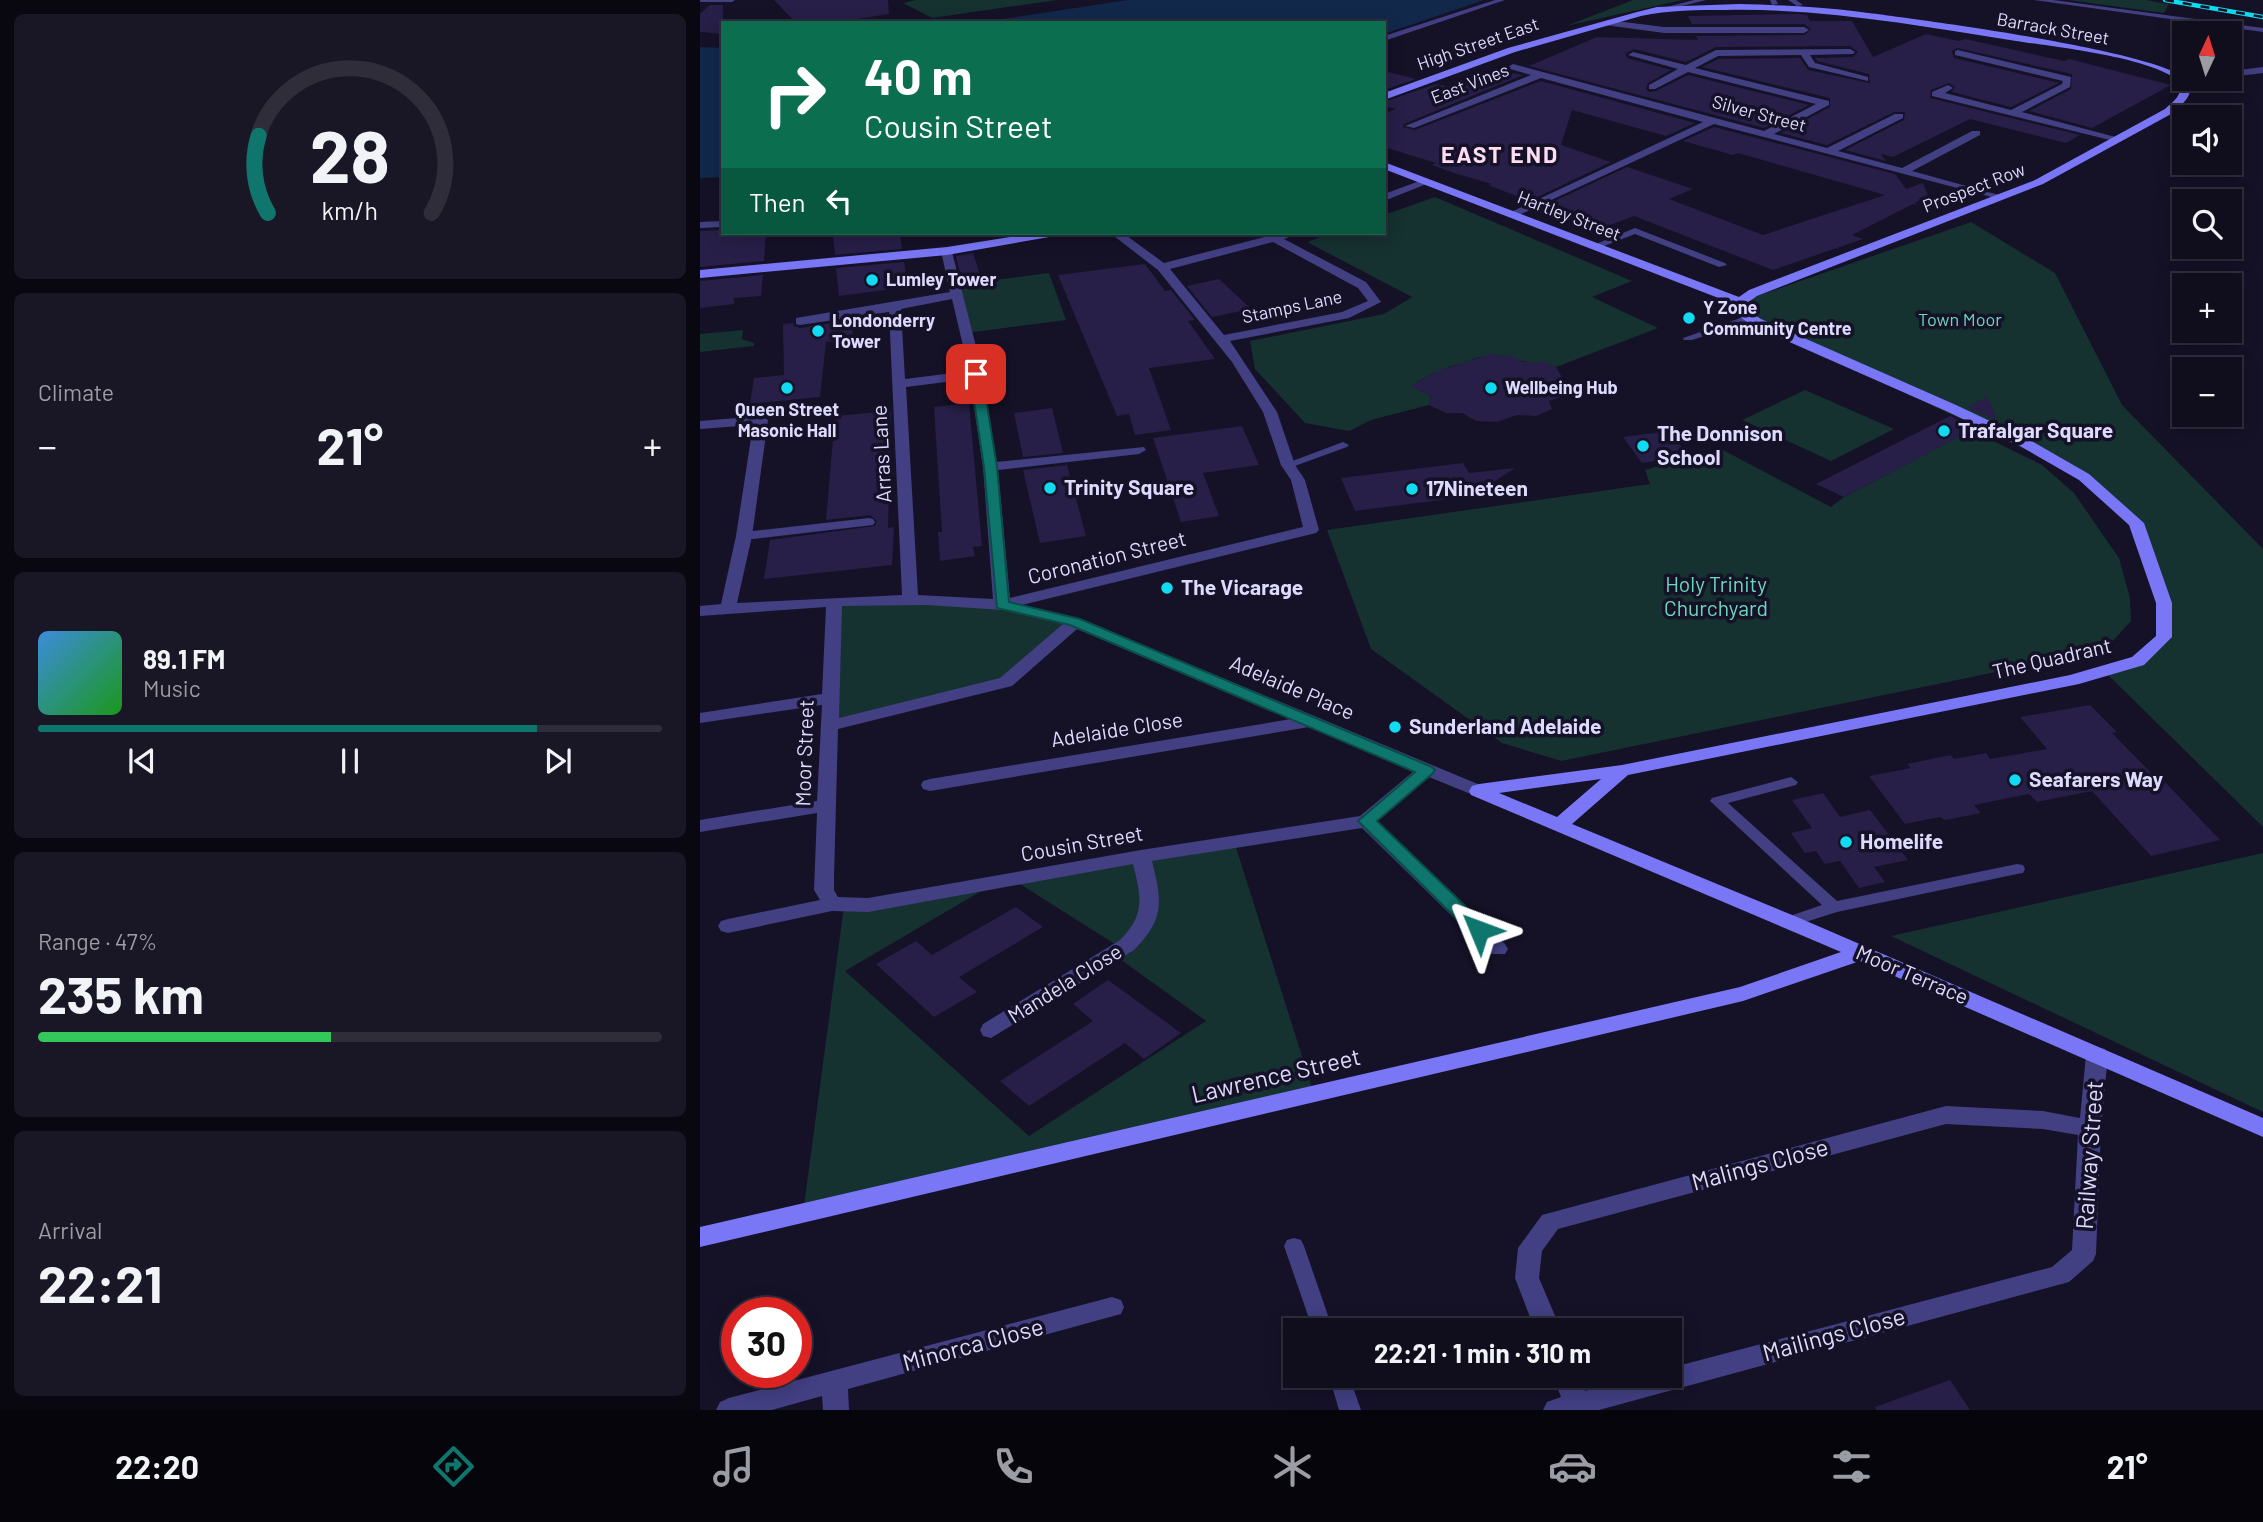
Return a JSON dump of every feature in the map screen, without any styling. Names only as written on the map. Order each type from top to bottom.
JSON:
[{"type":"street","name":"Barrack Street","points":[[1667,9],[1795,2],[1868,12],[2125,58],[2172,74]]},
{"type":"street","name":"High Street East","points":[[1386,96],[1481,59],[1667,9]]},
{"type":"street","points":[[1608,23],[1701,40],[1804,30]]},
{"type":"street","points":[[1701,40],[1716,53]]},
{"type":"street","points":[[1652,87],[1716,53],[1850,52]]},
{"type":"street","points":[[1804,53],[1812,65],[1866,79]]},
{"type":"street","points":[[1958,53],[2068,79],[2067,85],[2012,113]]},
{"type":"street","points":[[1633,55],[1825,103],[1767,134]]},
{"type":"street","name":"Silver Street","points":[[1513,67],[1830,150],[1995,197]]},
{"type":"street","points":[[2242,73],[2263,70]]},
{"type":"street","name":"East Vines","points":[[1410,126],[1542,75]]},
{"type":"street","points":[[1948,88],[1936,94],[2118,139]]},
{"type":"street","name":"Prospect Row","points":[[1744,310],[1753,293],[2039,182],[2182,101],[2188,91]]},
{"type":"street","points":[[1830,150],[1899,116]]},
{"type":"street","points":[[1515,214],[1714,120]]},
{"type":"street","points":[[1905,171],[1976,133]]},
{"type":"street","name":"Hartley Street","points":[[1386,166],[1596,246],[1744,310]]},
{"type":"street","points":[[1386,197],[1429,181]]},
{"type":"street","points":[[702,226],[721,224]]},
{"type":"street","points":[[700,274],[947,251],[1043,235]]},
{"type":"street","points":[[1119,235],[1162,267],[1238,360],[1270,412],[1288,465]]},
{"type":"street","points":[[1162,267],[1287,235]]},
{"type":"street","name":"Stamps Lane","points":[[1221,339],[1345,315],[1375,302],[1362,285],[1276,239]]},
{"type":"street","points":[[947,251],[976,374],[990,467],[1002,605]]},
{"type":"street","points":[[800,321],[895,307],[957,294]]},
{"type":"street","name":"Arras Lane","points":[[895,307],[910,599]]},
{"type":"street","name":"The Quadrant","points":[[1478,791],[1622,771],[2073,680],[2138,661],[2164,637],[2164,603],[2150,555],[2136,523],[2084,477],[2025,443],[1744,310]]},
{"type":"street","points":[[900,384],[976,374]]},
{"type":"street","points":[[700,425],[761,420],[744,536],[728,609]]},
{"type":"street","points":[[990,467],[1139,450]]},
{"type":"street","name":"Coronation Street","points":[[700,611],[910,599],[1002,605],[1311,530],[1298,480],[1288,465]]},
{"type":"street","name":"Moor Street","points":[[832,904],[824,890],[834,602]]},
{"type":"street","name":"Adelaide Place","points":[[1002,605],[1042,612],[1075,622],[1559,825]]},
{"type":"street","points":[[829,726],[1006,682],[1075,622]]},
{"type":"street","points":[[700,718],[830,698]]},
{"type":"street","name":"Adelaide Close","points":[[930,785],[1312,721]]},
{"type":"street","points":[[1426,770],[1366,821],[1498,949]]},
{"type":"street","name":"The Quadrant","points":[[1559,825],[1622,771]]},
{"type":"street","points":[[700,826],[826,806]]},
{"type":"street","name":"Cousin Street","points":[[728,926],[832,904],[868,905],[1141,856],[1366,821]]},
{"type":"street","name":"Moor Terrace","points":[[1559,825],[1790,922],[2263,1128]]},
{"type":"street","name":"Mandela Close","points":[[991,1030],[1139,935],[1147,924],[1152,904],[1141,856]]},
{"type":"street","name":"Lawrence Street","points":[[700,1237],[1743,994],[1860,953]]},
{"type":"street","name":"Railway Street","points":[[2084,1254],[2090,1129],[2097,1055]]},
{"type":"street","name":"Malings Close","points":[[1543,1318],[1527,1278],[1530,1248],[1550,1222],[1946,1115],[2043,1120],[2090,1129]]},
{"type":"street","name":"Mailings Close","points":[[1567,1407],[2060,1275],[2084,1254]]},
{"type":"street","name":"Minorca Close","points":[[729,1410],[1112,1307]]},
{"type":"street","points":[[834,1382],[836,1410]]},
{"type":"street","points":[[1566,1388],[1567,1407]]},
{"type":"lane","points":[[700,0],[732,0]]},
{"type":"lane","points":[[1386,38],[1502,0]]},
{"type":"lane","points":[[1654,11],[1703,0]]},
{"type":"lane","points":[[2037,0],[2263,30]]},
{"type":"lane","points":[[1596,246],[1634,231],[1722,265]]},
{"type":"lane","points":[[1688,338],[1744,310]]},
{"type":"lane","points":[[1288,465],[1343,444]]},
{"type":"lane","points":[[744,536],[869,522]]},
{"type":"lane","points":[[1791,782],[1717,801],[1834,907]]},
{"type":"lane","points":[[1790,922],[1834,907],[2017,869]]},
{"type":"lane","points":[[1294,1246],[1319,1318]]},
{"type":"lane","points":[[1343,1388],[1350,1410]]},
{"type":"green space","points":[[916,0],[1057,0],[932,18],[903,3]]},
{"type":"green space","points":[[1633,0],[1683,0],[1566,26]]},
{"type":"green space","points":[[2068,0],[2146,0],[2169,4],[2164,13]]},
{"type":"green space","points":[[1435,197],[1632,281],[1592,297],[1658,328],[1556,367],[1487,356],[1473,359],[1471,365],[1449,367],[1448,372],[1436,372],[1417,382],[1417,389],[1431,396],[1429,405],[1371,420],[1349,431],[1305,423],[1255,369],[1250,341],[1384,314],[1412,297],[1307,242],[1326,235],[1386,235],[1386,214]]},
{"type":"green space","name":"Town Moor","points":[[1971,222],[2055,273],[2122,405],[2263,549],[2263,827],[2105,672],[2138,661],[2164,637],[2164,603],[2136,523],[2083,477],[1756,322],[1740,302]]},
{"type":"green space","points":[[1049,273],[1066,320],[966,333],[954,285]]},
{"type":"green space","points":[[743,330],[742,339],[754,343],[754,346],[700,352],[700,334]]},
{"type":"green space","points":[[1805,390],[1894,429],[1831,461],[1742,420]]},
{"type":"green space","name":"Holy Trinity Churchyard","points":[[1971,430],[2042,465],[2074,493],[2119,558],[2130,598],[2131,621],[2108,646],[2060,659],[1561,761],[1502,743],[1371,649],[1327,530],[1650,484],[1645,470],[1721,449],[1831,507],[1844,497]]},
{"type":"green space","points":[[957,600],[1075,622],[1006,682],[829,726],[834,602]]},
{"type":"green space","points":[[1234,841],[1314,1094],[803,1213],[844,906],[995,883],[845,971],[1029,1136],[1206,1021],[1113,954],[1121,948],[1012,879]]},
{"type":"green space","points":[[2263,853],[2263,1112],[1891,936]]},
{"type":"water","points":[[1128,0],[1484,0],[1386,33],[1386,21],[990,21]]},
{"type":"water","points":[[700,47],[721,48],[721,177],[700,178]]},
{"type":"building","points":[[774,0],[888,0],[889,14],[845,21],[794,21]]},
{"type":"building","points":[[710,5],[723,5],[721,34],[700,32],[700,14]]},
{"type":"building","points":[[1807,15],[1810,21],[1852,21],[1873,57],[1926,34],[1959,41],[1965,39],[2064,61],[2069,59],[2171,85],[2092,128],[2029,111],[2071,89],[2072,74],[1957,48],[1952,51],[1954,58],[2059,83],[2011,107],[1952,92],[1955,87],[1949,83],[1931,90],[1930,98],[2080,135],[2066,143],[1970,119],[1893,157],[1881,154],[1886,161],[1845,150],[1904,120],[1905,112],[1894,112],[1827,145],[1781,133],[1830,107],[1830,98],[1702,67],[1719,59],[1800,58],[1808,70],[1870,83],[1869,74],[1817,61],[1815,58],[1853,57],[1858,52],[1850,46],[1716,47],[1686,62],[1634,49],[1625,54],[1627,58],[1671,70],[1648,83],[1646,89],[1649,92],[1688,75],[1809,105],[1764,128],[1529,66],[1597,37],[1698,40],[1696,36],[1805,35],[1811,29],[1804,24],[1692,24],[1688,16]]},
{"type":"building","points":[[1386,72],[1416,79],[1386,89]]},
{"type":"building","points":[[1513,73],[1523,75],[1404,124],[1403,127],[1415,130],[1541,81],[1695,123],[1666,136],[1572,110],[1561,145],[1611,162],[1529,201],[1488,185],[1492,184],[1432,165],[1436,163],[1386,148],[1386,113],[1396,109],[1386,106],[1386,101],[1436,84],[1451,87],[1481,75],[1499,79]]},
{"type":"building","points":[[1714,127],[1895,174],[1906,189],[1923,183],[1928,196],[1915,203],[1917,205],[1913,204],[1852,235],[1863,239],[1773,270],[1634,216],[1602,228],[1544,206],[1627,167],[1693,189],[1669,199],[1763,235],[1885,195],[1738,153],[1733,155],[1683,141]]},
{"type":"building","points":[[721,230],[721,235],[766,235],[764,261],[700,267],[700,231]]},
{"type":"building","points":[[833,235],[900,235],[902,249],[835,255]]},
{"type":"building","points":[[973,253],[980,275],[961,278],[956,256]]},
{"type":"building","name":"Lumley Tower","points":[[904,262],[908,287],[839,296],[836,268]]},
{"type":"building","points":[[1145,264],[1165,291],[1171,290],[1195,320],[1188,321],[1215,359],[1149,368],[1171,430],[1135,435],[1129,414],[1117,416],[1058,275]]},
{"type":"building","points":[[763,275],[761,296],[734,298],[734,304],[700,308],[700,281]]},
{"type":"building","points":[[1219,279],[1251,309],[1212,317],[1187,286]]},
{"type":"building","points":[[852,320],[853,339],[826,342],[820,397],[750,404],[754,378],[784,375],[783,324],[793,323],[800,328]]},
{"type":"building","name":"Wellbeing Hub","points":[[1490,354],[1511,356],[1524,362],[1543,362],[1556,367],[1567,386],[1564,396],[1549,401],[1552,409],[1536,416],[1517,415],[1497,422],[1476,421],[1462,413],[1446,413],[1429,405],[1431,396],[1410,386],[1438,371]]},
{"type":"building","points":[[1987,397],[1997,417],[1992,419],[1967,407]]},
{"type":"building","points":[[969,403],[982,546],[973,547],[975,556],[940,561],[938,532],[942,532],[934,407]]},
{"type":"building","points":[[1052,408],[1063,453],[1023,457],[1014,413]]},
{"type":"building","points":[[891,411],[888,528],[894,527],[892,565],[764,579],[770,540],[875,526],[877,521],[870,515],[826,520],[835,416]]},
{"type":"building","points":[[1950,416],[1976,428],[1844,497],[1816,484]]},
{"type":"building","points":[[1242,426],[1259,465],[1203,473],[1219,516],[1181,522],[1153,438]]},
{"type":"building","name":"The Donnison School","points":[[1669,431],[1689,456],[1642,463],[1623,437]]},
{"type":"building","name":"17Nineteen","points":[[1463,463],[1469,473],[1515,468],[1472,496],[1355,511],[1341,478]]},
{"type":"building","points":[[1067,465],[1086,536],[1040,543],[1023,470]]},
{"type":"building","name":"Seafarers Way","points":[[2090,705],[2117,732],[2112,733],[2162,784],[2166,783],[2220,840],[2151,856],[2092,791],[2037,802],[2029,794],[1974,805],[1981,813],[1905,824],[1869,776],[1911,768],[1907,764],[1951,755],[1954,759],[1986,753],[1990,759],[2047,749],[2020,717]]},
{"type":"building","name":"Homelife","points":[[1823,793],[1840,817],[1870,810],[1908,860],[1874,867],[1885,882],[1859,888],[1840,861],[1825,864],[1816,851],[1805,853],[1791,833],[1812,828],[1792,800]]},
{"type":"building","points":[[1016,907],[1043,927],[959,977],[977,992],[934,1017],[876,964],[916,941],[932,955]]},
{"type":"building","points":[[1108,980],[1181,1033],[1144,1059],[1125,1043],[1029,1106],[1000,1081],[1093,1021],[1073,1004]]},
{"type":"building","points":[[1950,1380],[1970,1410],[1876,1410],[1875,1407]]},
{"type":"railway","points":[[2165,0],[2263,17]]},
{"type":"place","name":"Lumley Tower","points":[[872,280]]},
{"type":"place","name":"Y Zone Community Centre","points":[[1689,318]]},
{"type":"place","name":"Londonderry Tower","points":[[818,331]]},
{"type":"place","name":"Queen Street Masonic Hall","points":[[787,388]]},
{"type":"place","name":"Wellbeing Hub","points":[[1491,388]]},
{"type":"place","name":"Trafalgar Square","points":[[1944,431]]},
{"type":"place","name":"The Donnison School","points":[[1643,446]]},
{"type":"place","name":"Trinity Square","points":[[1050,488]]},
{"type":"place","name":"17Nineteen","points":[[1412,489]]},
{"type":"place","name":"The Vicarage","points":[[1167,588]]},
{"type":"place","name":"Sunderland Adelaide","points":[[1395,727]]},
{"type":"place","name":"Seafarers Way","points":[[2015,780]]},
{"type":"place","name":"Homelife","points":[[1846,842]]},
{"type":"district","name":"EAST END","points":[[1500,155]]},
{"type":"route","points":[[976,374],[990,467],[1002,605],[1042,612],[1075,622],[1426,770],[1366,821],[1479,930]]}]
